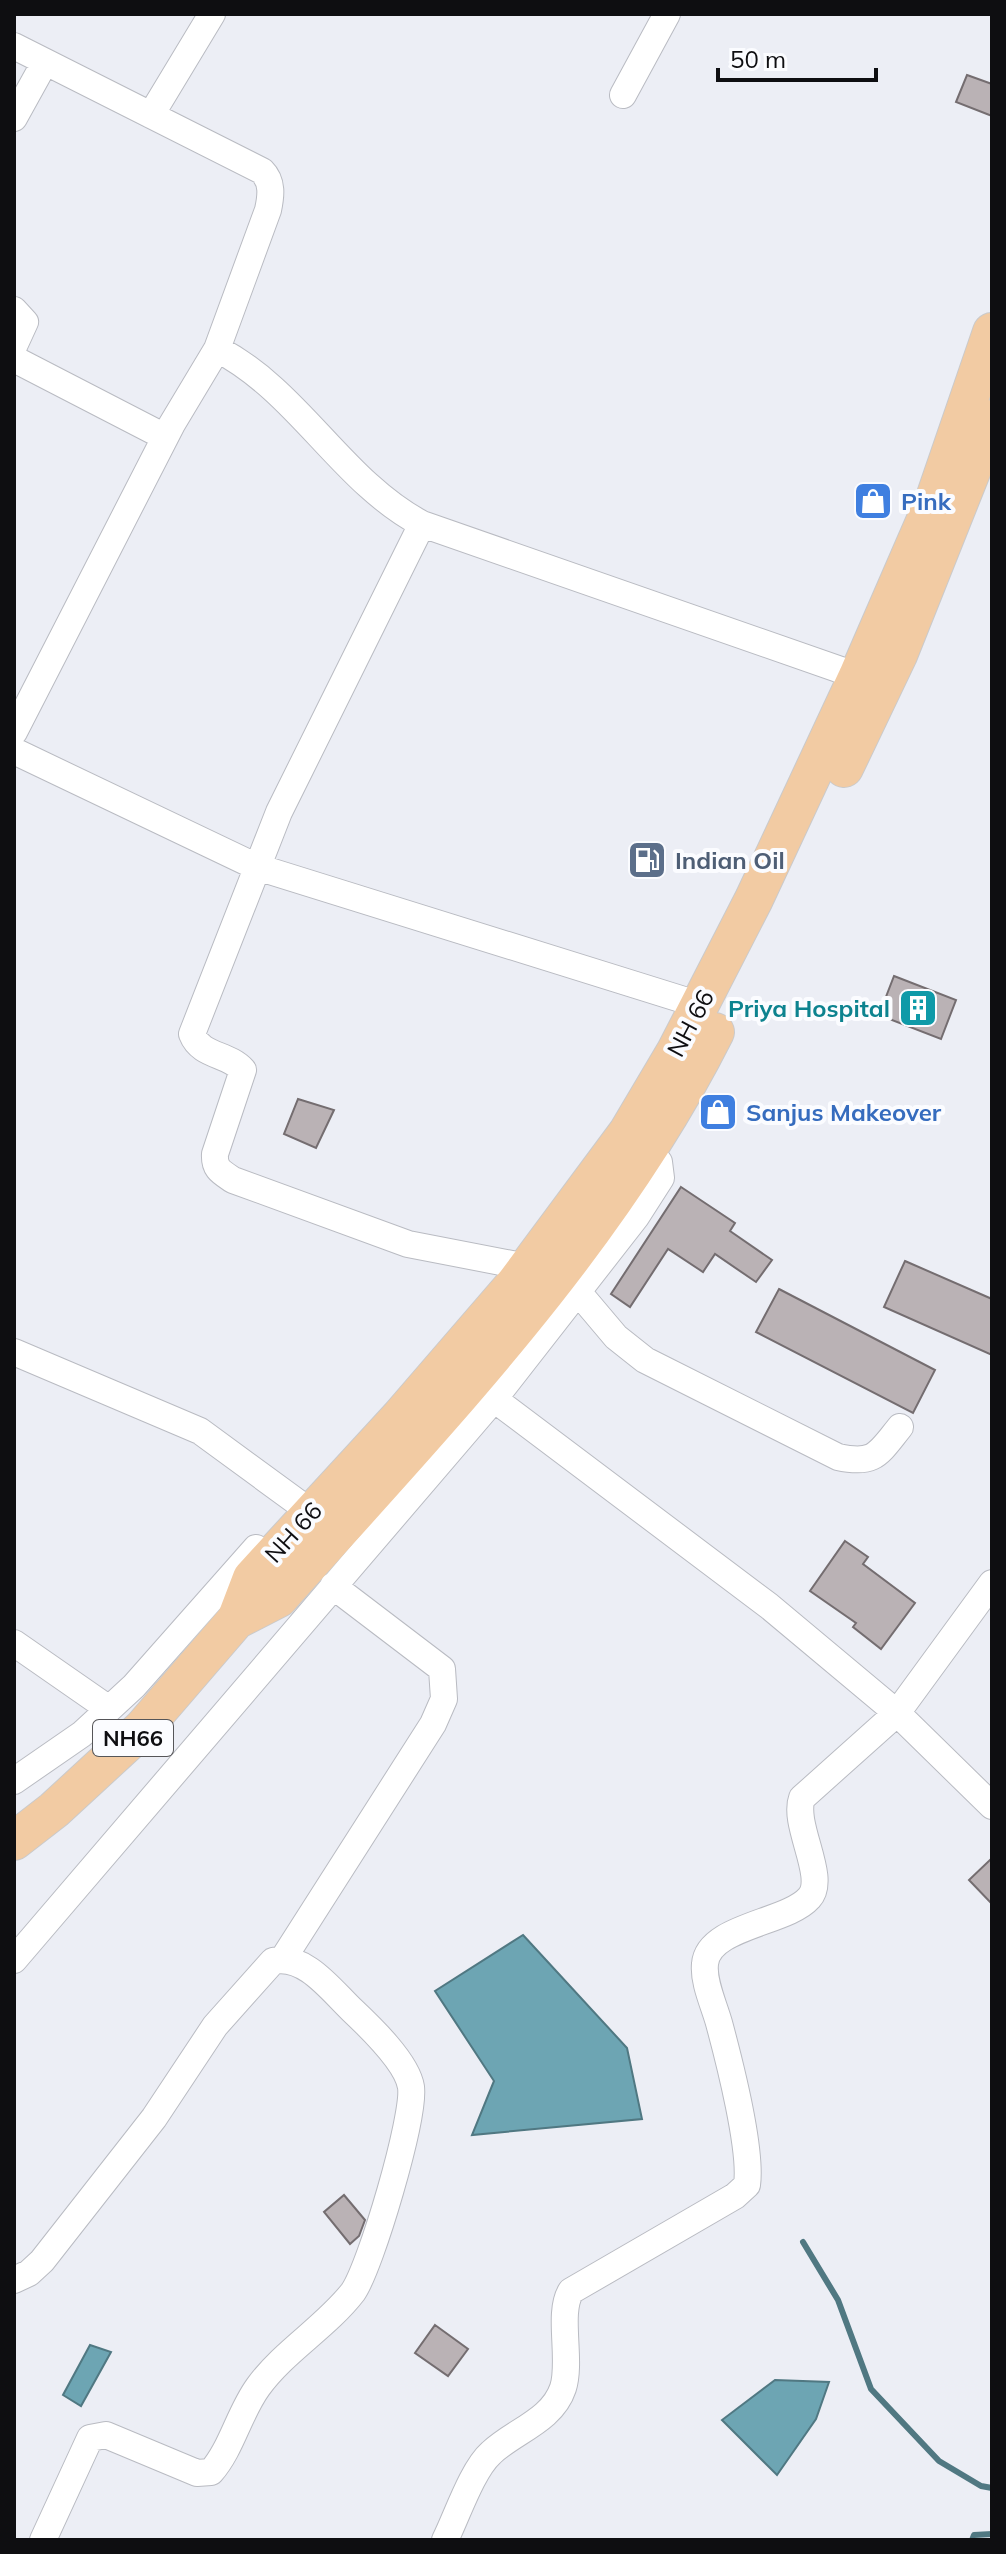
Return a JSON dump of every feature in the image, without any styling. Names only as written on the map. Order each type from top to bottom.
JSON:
[{"type":"highway","name":"NH 66","points":[[14,1841],[54,1810],[143,1728],[236,1620],[252,1578],[381,1438],[527,1267],[628,1132],[700,1005],[754,899],[858,676],[934,501],[992,332]]},
{"type":"highway","name":"NH 66","points":[[236,1620],[279,1598],[480,1371],[582,1245],[647,1152],[701,1060],[744,975],[898,655],[992,419]]},
{"type":"street","points":[[151,115],[212,14]]},
{"type":"street","points":[[623,95],[667,14]]},
{"type":"street","points":[[14,46],[259,169],[269,179],[268,210],[217,349],[165,437],[14,732]]},
{"type":"street","points":[[14,118],[45,62]]},
{"type":"street","points":[[14,310],[25,322],[14,346]]},
{"type":"street","points":[[217,349],[257,373],[378,497],[422,524],[858,676]]},
{"type":"street","points":[[14,359],[165,437]]},
{"type":"street","points":[[422,524],[279,812],[192,1034],[200,1048],[233,1061],[243,1070],[215,1154],[214,1165],[233,1180],[408,1244],[527,1267]]},
{"type":"street","points":[[14,751],[257,867],[700,1005]]},
{"type":"street","points":[[14,1960],[494,1399],[578,1292],[636,1217],[661,1178],[659,1162],[647,1152]]},
{"type":"street","points":[[578,1292],[616,1337],[645,1360],[838,1457],[873,1459],[900,1427]]},
{"type":"street","points":[[14,1352],[200,1431],[297,1502]]},
{"type":"street","points":[[494,1399],[769,1606],[897,1713],[992,1806]]},
{"type":"street","points":[[14,1781],[82,1734],[134,1686],[353,1443],[381,1438]]},
{"type":"street","points":[[445,2540],[490,2453],[546,2414],[562,2391],[567,2371],[566,2303],[571,2291],[735,2196],[747,2185],[747,2163],[728,2055],[705,1973],[707,1953],[720,1940],[799,1906],[812,1896],[815,1883],[801,1819],[802,1798],[897,1713],[992,1583]]},
{"type":"street","points":[[283,1959],[433,1724],[444,1699],[442,1669],[333,1586]]},
{"type":"street","points":[[14,1643],[109,1709]]},
{"type":"street","points":[[14,2280],[29,2273],[42,2261],[154,2118],[215,2026],[257,1975],[273,1961],[283,1959],[308,1969],[375,2032],[404,2071],[411,2087],[389,2194],[369,2264],[352,2292],[259,2386],[211,2472],[197,2473],[106,2435],[90,2438],[43,2540]]},
{"type":"water","points":[[523,1935],[627,2048],[642,2119],[472,2135],[494,2081],[435,1991]]},
{"type":"water","points":[[90,2345],[111,2352],[81,2406],[63,2395]]},
{"type":"water","points":[[775,2380],[829,2382],[816,2419],[777,2475],[722,2420]]},
{"type":"building","points":[[967,75],[992,84],[992,116],[956,102]]},
{"type":"building","name":"Priya Hospital","points":[[894,976],[956,1000],[941,1039],[879,1015]]},
{"type":"building","points":[[298,1099],[334,1110],[316,1148],[284,1134]]},
{"type":"building","points":[[681,1187],[735,1223],[730,1231],[772,1260],[756,1282],[715,1254],[703,1272],[668,1249],[630,1307],[611,1294]]},
{"type":"building","points":[[905,1261],[992,1299],[992,1355],[884,1307]]},
{"type":"building","points":[[779,1289],[935,1370],[913,1413],[756,1332]]},
{"type":"building","points":[[845,1541],[868,1557],[863,1564],[915,1603],[881,1649],[853,1627],[856,1623],[810,1591]]},
{"type":"building","points":[[992,1858],[992,1904],[969,1880]]},
{"type":"building","points":[[344,2195],[365,2220],[359,2236],[350,2244],[324,2212]]},
{"type":"building","points":[[435,2325],[468,2349],[448,2376],[415,2353]]},
{"type":"waterway","points":[[803,2242],[838,2300],[871,2389],[939,2461],[981,2486],[992,2488]]},
{"type":"waterway","points":[[972,2540],[974,2535],[992,2534]]},
{"type":"place","name":"Pink","points":[[873,501]]},
{"type":"place","name":"Indian Oil","points":[[647,860]]},
{"type":"place","name":"Priya Hospital","points":[[918,1008]]},
{"type":"place","name":"Sanjus Makeover","points":[[718,1112]]}]
